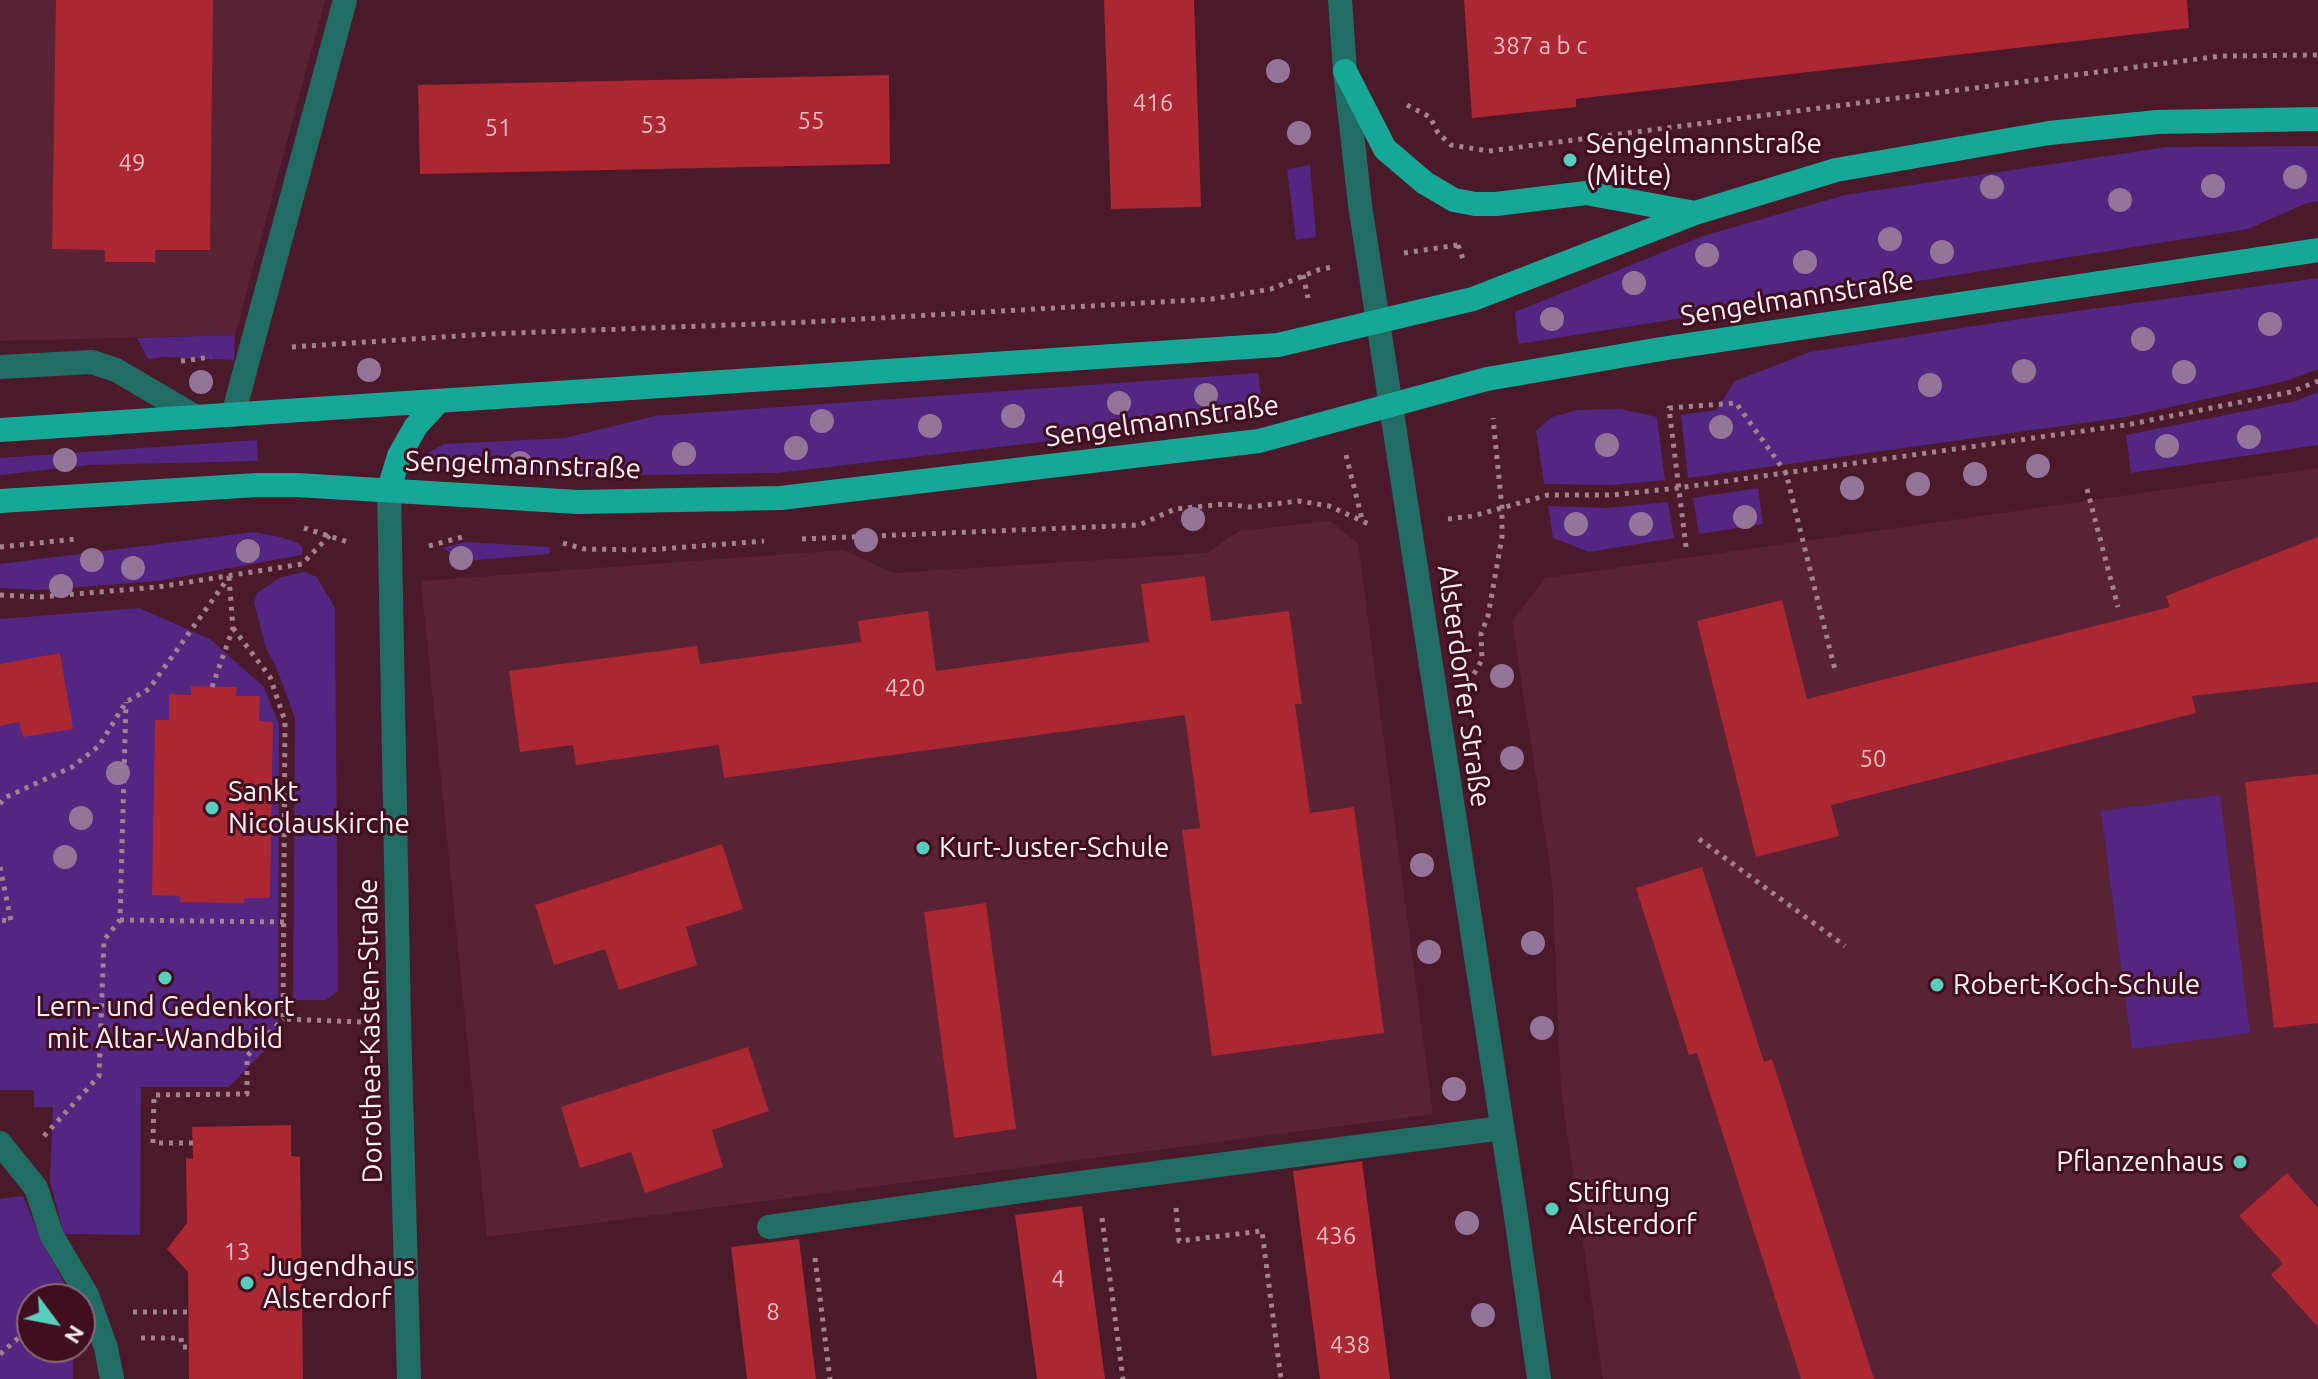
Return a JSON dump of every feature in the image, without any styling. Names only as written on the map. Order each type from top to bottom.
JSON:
[{"type":"main road","points":[[1345,71],[1385,149],[1425,183],[1454,200],[1496,204],[1586,193],[1695,213]]},
{"type":"main road","name":"Sengelmannstraße","points":[[0,430],[1278,345],[1473,299],[1695,213],[1836,170],[2049,133],[2157,122],[2318,119]]},
{"type":"main road","name":"Sengelmannstraße","points":[[0,501],[257,485],[389,489],[578,502],[781,498],[1259,441],[1487,379],[1661,349],[2318,250]]},
{"type":"main road","points":[[389,489],[399,456],[416,426],[439,401]]},
{"type":"street","points":[[233,415],[345,0]]},
{"type":"street","name":"Alsterdorfer Straße","points":[[1340,0],[1360,205],[1539,1379]]},
{"type":"street","points":[[0,367],[92,362],[116,370],[196,417]]},
{"type":"street","name":"Dorothea-Kasten-Straße","points":[[389,489],[409,1379]]},
{"type":"street","points":[[769,1227],[1502,1128]]},
{"type":"street","points":[[0,1143],[36,1188],[52,1236],[80,1283]]},
{"type":"street","points":[[96,1320],[112,1379]]},
{"type":"path","points":[[1451,145],[1489,151],[2221,56],[2318,55]]},
{"type":"path","points":[[1403,253],[1458,245],[1456,234]]},
{"type":"path","points":[[116,370],[292,347],[488,334],[809,322],[1212,299],[1271,289],[1318,270]]},
{"type":"path","points":[[1303,275],[1308,297]]},
{"type":"path","points":[[292,347],[293,360]]},
{"type":"path","points":[[1473,516],[1548,495],[1612,495],[1678,488],[2126,425],[2291,392],[2318,381]]},
{"type":"path","points":[[1686,547],[1669,408],[1736,403],[1786,473],[1835,670]]},
{"type":"path","points":[[1482,660],[1481,634],[1488,616],[1502,537],[1492,407]]},
{"type":"path","points":[[2087,489],[2118,607]]},
{"type":"path","points":[[798,539],[1139,525],[1175,509],[1225,504],[1249,507],[1299,501],[1329,506],[1374,527]]},
{"type":"path","points":[[0,595],[55,596],[158,587],[302,564],[330,535]]},
{"type":"path","points":[[584,549],[648,550],[768,541]]},
{"type":"path","points":[[212,687],[233,628],[229,576]]},
{"type":"path","points":[[0,804],[4,798],[72,767],[99,746],[126,702],[149,689],[229,576]]},
{"type":"path","points":[[193,1143],[153,1143],[154,1095],[247,1094],[247,1056],[283,1019],[285,721],[270,677],[233,628]]},
{"type":"path","points":[[36,1188],[43,1138],[99,1076],[104,940],[120,920],[126,702]]},
{"type":"path","points":[[1699,839],[1845,946]]},
{"type":"path","points":[[0,867],[11,921],[0,920]]},
{"type":"path","points":[[120,920],[285,922]]},
{"type":"path","points":[[283,1019],[399,1024]]},
{"type":"path","points":[[1171,1171],[1179,1241],[1262,1231],[1281,1379]]},
{"type":"path","points":[[1098,1181],[1123,1379]]},
{"type":"path","points":[[810,1221],[830,1379]]},
{"type":"path","points":[[96,1312],[188,1312]]},
{"type":"path","points":[[146,1338],[181,1338],[182,1347],[189,1347]]},
{"type":"path","points":[[0,1354],[16,1340]]},
{"type":"shaded area","points":[[0,0],[325,0],[235,335],[0,341]]},
{"type":"shaded area","points":[[2318,146],[2318,201],[2248,229],[1518,344],[1515,312],[1703,236],[1845,195],[2167,147]]},
{"type":"shaded area","points":[[1310,165],[1316,237],[1296,240],[1287,169]]},
{"type":"shaded area","points":[[2318,278],[2318,369],[2286,381],[2126,417],[1688,478],[1681,415],[1716,410],[1735,381],[1810,352],[2019,319]]},
{"type":"shaded area","points":[[235,335],[234,360],[148,359],[137,338]]},
{"type":"shaded area","points":[[1258,373],[1263,410],[1042,442],[777,473],[579,476],[432,468],[425,462],[426,454],[444,444],[565,438],[654,416]]},
{"type":"shaded area","points":[[2318,392],[2318,445],[2131,473],[2126,435],[2296,401]]},
{"type":"shaded area","points":[[1621,409],[1657,417],[1665,480],[1613,485],[1544,484],[1536,431],[1552,417],[1577,410]]},
{"type":"shaded area","points":[[257,440],[258,461],[89,465],[0,475],[0,458]]},
{"type":"shaded area","name":"Robert-Koch-Schule","points":[[2318,468],[2318,1379],[1603,1379],[1561,1091],[1552,880],[1512,621],[1545,578]]},
{"type":"shaded area","points":[[1758,488],[1763,524],[1699,534],[1693,498]]},
{"type":"shaded area","points":[[1668,502],[1674,538],[1589,552],[1553,538],[1548,506],[1607,508]]},
{"type":"shaded area","name":"Kurt-Juster-Schule","points":[[1330,521],[1358,543],[1433,1114],[487,1237],[421,581],[844,550],[894,573],[1207,553],[1239,531]]},
{"type":"shaded area","points":[[254,532],[298,543],[302,546],[302,555],[158,581],[39,590],[0,588],[0,564]]},
{"type":"shaded area","points":[[466,542],[550,547],[549,554],[465,561],[442,548]]},
{"type":"shaded area","points":[[305,572],[317,577],[335,608],[338,991],[326,1000],[293,1000],[295,718],[266,648],[254,603],[257,593],[281,577]]},
{"type":"shaded area","points":[[139,608],[210,639],[264,687],[279,724],[278,1037],[229,1087],[141,1087],[140,1235],[64,1234],[50,1181],[53,1107],[34,1107],[34,1090],[0,1090],[0,619]]},
{"type":"shaded area","points":[[2220,795],[2250,1033],[2132,1049],[2101,811]]},
{"type":"shaded area","points":[[23,1196],[42,1242],[64,1283],[16,1283],[16,1363],[73,1363],[73,1379],[0,1379],[0,1199]]},
{"type":"building","points":[[56,0],[213,0],[210,250],[155,250],[155,262],[105,262],[105,250],[52,249]]},
{"type":"building","points":[[1104,0],[1194,0],[1201,207],[1111,209]]},
{"type":"building","points":[[1464,0],[2187,0],[2189,28],[1576,99],[1576,107],[1472,118]]},
{"type":"building","points":[[889,75],[890,164],[420,174],[418,85]]},
{"type":"building","points":[[2318,537],[2318,682],[2192,696],[2196,713],[1831,805],[1839,836],[1756,857],[1697,621],[1782,600],[1807,699],[2170,607],[2166,596]]},
{"type":"building","points":[[1205,576],[1211,621],[1289,611],[1302,704],[1295,704],[1310,813],[1354,807],[1384,1033],[1212,1056],[1182,830],[1200,828],[1185,715],[724,778],[719,745],[576,765],[573,745],[520,752],[509,671],[697,646],[700,664],[861,642],[858,621],[928,611],[936,671],[1149,642],[1141,584]]},
{"type":"building","points":[[60,653],[73,729],[23,737],[19,722],[0,726],[0,664]]},
{"type":"building","name":"Sankt Nicolauskirche","points":[[191,686],[237,687],[236,696],[260,696],[259,721],[273,722],[270,898],[244,898],[244,903],[180,902],[180,896],[152,895],[155,720],[169,720],[169,694],[191,695]]},
{"type":"building","points":[[2318,774],[2318,1023],[2274,1028],[2245,782]]},
{"type":"building","points":[[722,844],[743,909],[686,927],[697,965],[619,990],[605,949],[554,965],[535,905]]},
{"type":"building","points":[[1702,867],[1764,1062],[1772,1059],[1874,1379],[1801,1379],[1697,1053],[1689,1055],[1636,888]]},
{"type":"building","points":[[986,903],[1016,1129],[954,1138],[924,912]]},
{"type":"building","points":[[748,1047],[769,1111],[712,1130],[723,1167],[645,1193],[631,1152],[580,1168],[561,1107]]},
{"type":"building","points":[[291,1125],[291,1156],[300,1157],[303,1379],[189,1379],[188,1272],[167,1249],[187,1223],[186,1158],[193,1159],[192,1127]]},
{"type":"building","points":[[1362,1161],[1390,1379],[1320,1379],[1293,1171]]},
{"type":"building","points":[[2287,1173],[2318,1208],[2318,1327],[2271,1275],[2283,1263],[2239,1216]]},
{"type":"building","points":[[1082,1206],[1105,1379],[1037,1379],[1015,1215]]},
{"type":"building","points":[[799,1239],[816,1379],[747,1379],[731,1247]]},
{"type":"place","name":"Sengelmannstraße (Mitte)","points":[[1570,160]]},
{"type":"place","name":"Sankt Nicolauskirche","points":[[212,808]]},
{"type":"place","name":"Kurt-Juster-Schule","points":[[923,848]]},
{"type":"place","name":"Lern- und Gedenkort mit Altar-Wandbild","points":[[165,978]]},
{"type":"place","name":"Robert-Koch-Schule","points":[[1937,985]]},
{"type":"place","name":"Pflanzenhaus","points":[[2240,1162]]},
{"type":"place","name":"Stiftung Alsterdorf","points":[[1552,1209]]},
{"type":"place","name":"Jugendhaus Alsterdorf","points":[[247,1283]]}]
